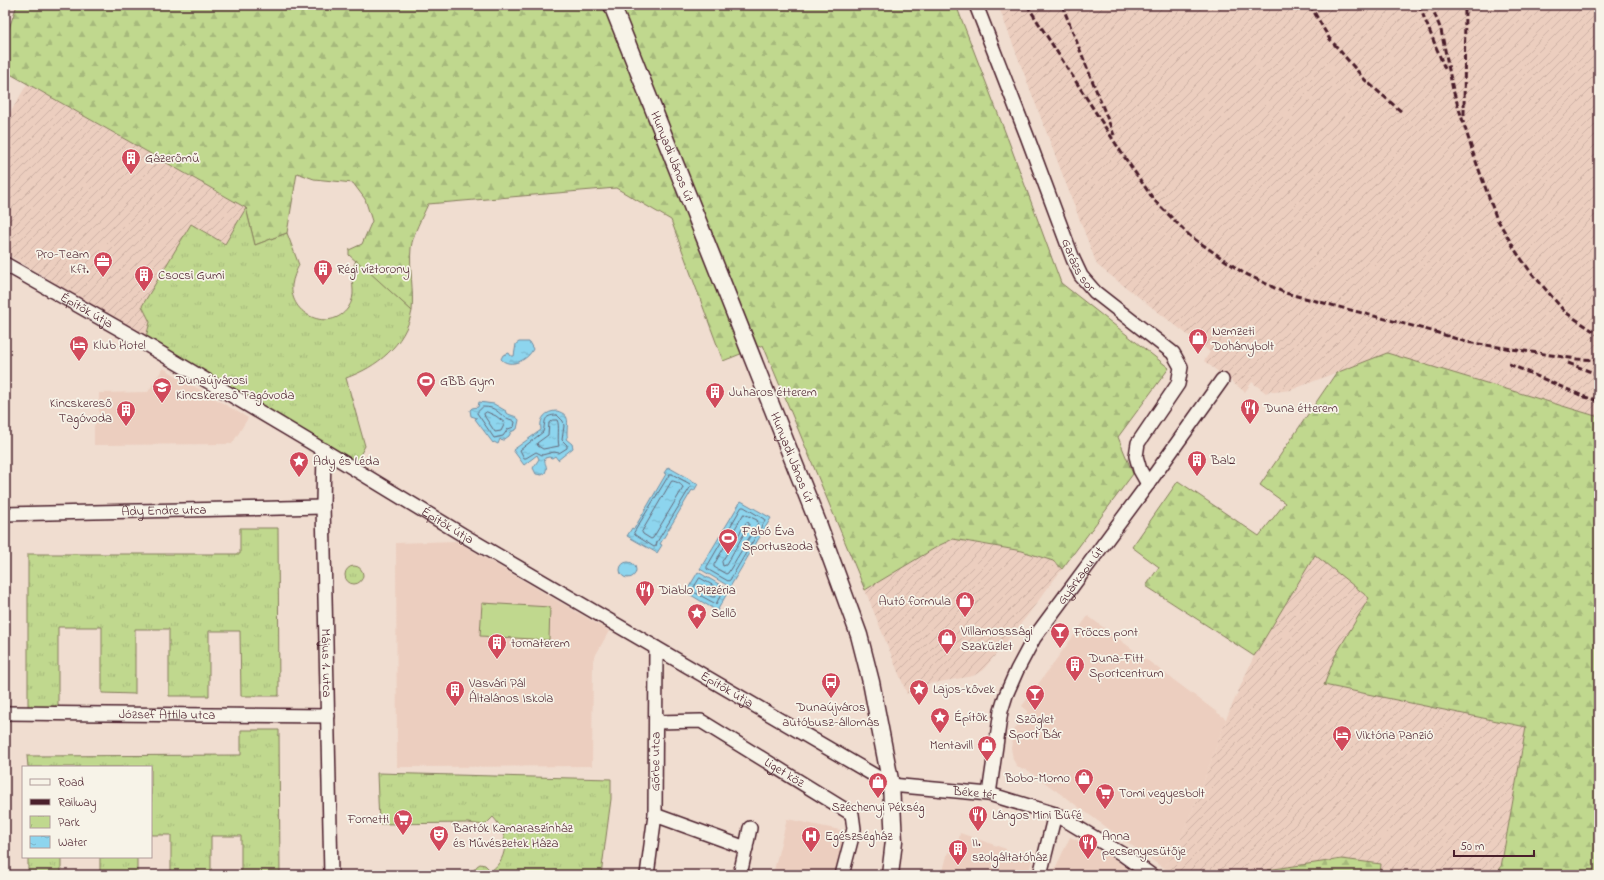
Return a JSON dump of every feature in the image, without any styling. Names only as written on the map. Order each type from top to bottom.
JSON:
[{"type":"street","name":"Hunyadi János út","points":[[612,5],[818,523],[859,635],[869,676],[891,785],[894,841],[890,875]]},
{"type":"street","name":"Garázs sor","points":[[976,5],[1073,259],[1081,276],[1095,292],[1173,353],[1180,367],[1178,384],[1138,443],[1136,456],[1142,476],[1148,484]]},
{"type":"street","name":"Építők útja","points":[[5,264],[132,336],[324,450],[468,538],[891,785]]},
{"type":"street","name":"Gyárkapu út","points":[[989,794],[1001,711],[1017,670],[1034,638],[1148,484],[1222,380]]},
{"type":"street","name":"Május 1. utca","points":[[324,450],[323,507],[331,875]]},
{"type":"street","name":"Ady Endre utca","points":[[5,514],[323,507]]},
{"type":"street","name":"Görbe utca","points":[[647,875],[655,815],[656,648]]},
{"type":"street","name":"József Attila utca","points":[[6,713],[328,716]]},
{"type":"street","name":"Liget köz","points":[[656,722],[701,721],[852,814],[854,829],[842,875]]},
{"type":"street","name":"Béke tér","points":[[891,785],[989,794],[1055,814],[1122,854],[1151,875]]},
{"type":"street","points":[[1040,875],[1055,814]]},
{"type":"street","points":[[655,815],[746,848]]},
{"type":"street","points":[[740,875],[750,828]]},
{"type":"shaded area","points":[[998,5],[1599,5],[1599,417],[1387,353],[1291,390],[1274,392],[1271,390],[1266,393],[1252,382],[1245,392],[1204,361],[1210,352],[1097,265]]},
{"type":"shaded area","points":[[27,84],[246,208],[226,244],[191,224],[150,322],[146,337],[5,253],[5,122]]},
{"type":"shaded area","name":"Dunaújvárosi Kincskereső Tagóvoda","points":[[163,368],[248,418],[232,444],[94,445],[94,425],[96,416],[99,416],[99,393],[148,392]]},
{"type":"shaded area","points":[[953,539],[1022,551],[1053,561],[1062,569],[1027,616],[983,670],[973,676],[923,685],[907,694],[865,590],[940,545]]},
{"type":"shaded area","points":[[456,541],[609,631],[593,660],[592,766],[397,767],[396,543]]},
{"type":"shaded area","points":[[1315,555],[1369,598],[1334,687],[1526,727],[1501,867],[1497,875],[1380,875],[1381,864],[1313,875],[1174,875],[1164,868],[1174,855],[1200,792],[1226,719],[1254,656]]},
{"type":"shaded area","points":[[1088,616],[1226,719],[1200,792],[1174,855],[1164,868],[1026,769],[1021,769],[1016,765],[1013,759],[1011,748],[1014,730],[1028,711],[1022,706]]},
{"type":"shaded area","name":"Egészségház","points":[[787,819],[850,832],[839,875],[773,874]]},
{"type":"shaded area","points":[[960,833],[1006,849],[1006,854],[1032,860],[1028,875],[942,875],[948,852],[956,854]]},
{"type":"shaded area","points":[[1070,837],[1104,852],[1137,875],[1052,875]]},
{"type":"green space","points":[[17,5],[956,5],[1061,283],[1169,368],[1118,437],[1133,474],[1062,569],[1053,561],[1022,551],[953,539],[940,545],[865,590],[763,345],[723,361],[671,220],[616,188],[428,204],[416,231],[411,248],[412,311],[349,255],[349,250],[362,244],[372,221],[365,199],[353,183],[314,179],[297,173],[287,233],[255,245],[246,208],[5,71],[5,45],[7,34]]},
{"type":"green space","points":[[246,208],[255,245],[287,233],[299,265],[292,282],[293,296],[297,305],[312,317],[322,320],[331,319],[340,315],[348,308],[353,294],[352,270],[356,260],[412,311],[403,334],[388,353],[368,368],[346,378],[365,446],[355,464],[146,337],[150,322],[142,306],[191,224],[225,244]]},
{"type":"green space","points":[[1387,353],[1599,417],[1599,875],[1497,875],[1501,867],[1526,727],[1324,685],[1335,656],[1369,598],[1315,555],[1254,656],[1146,586],[1159,567],[1132,547],[1178,481],[1259,536],[1285,503],[1260,485],[1336,373]]},
{"type":"green space","points":[[240,528],[278,528],[279,696],[241,696],[240,631],[209,631],[209,696],[169,696],[169,629],[135,629],[135,694],[102,693],[102,627],[58,627],[58,707],[28,707],[28,554],[240,554]]},
{"type":"green space","points":[[354,566],[360,569],[363,575],[360,581],[354,584],[348,581],[345,575],[348,569]]},
{"type":"green space","points":[[482,603],[550,607],[549,640],[480,636]]},
{"type":"green space","points":[[241,730],[279,730],[280,875],[241,875],[241,836],[211,836],[211,875],[171,875],[171,835],[152,835],[152,766],[28,766],[27,756],[241,755]]},
{"type":"green space","points":[[377,773],[611,779],[611,799],[601,875],[477,875],[474,870],[477,866],[480,864],[485,865],[491,871],[497,865],[504,852],[505,845],[502,830],[493,817],[485,825],[468,823],[379,824]]},
{"type":"green space","points":[[28,858],[61,858],[61,875],[28,875]]},
{"type":"green space","points":[[100,858],[137,858],[137,875],[100,875]]},
{"type":"green space","points":[[1342,859],[1381,864],[1380,875],[1296,875],[1267,870]]},
{"type":"water","points":[[519,342],[529,342],[533,349],[527,357],[514,363],[505,362],[501,359],[503,355],[509,353],[511,356],[514,356],[516,344]]},
{"type":"water","points":[[479,402],[494,404],[506,411],[505,412],[516,417],[519,420],[517,429],[511,432],[509,436],[502,441],[500,439],[498,444],[493,443],[475,419],[477,418],[471,416],[470,410],[478,407]]},
{"type":"water","points":[[557,411],[564,415],[567,419],[568,436],[566,439],[572,444],[573,448],[558,460],[555,456],[552,458],[545,458],[545,473],[542,475],[536,474],[533,468],[539,459],[537,455],[524,465],[513,450],[541,430],[541,422],[544,416],[550,412]]},
{"type":"water","points":[[668,467],[698,484],[694,491],[692,490],[660,544],[662,545],[657,553],[627,536],[632,528],[634,529],[666,474],[664,473]]},
{"type":"water","points":[[741,501],[771,518],[730,587],[700,569]]},
{"type":"water","points":[[628,562],[634,564],[636,570],[634,576],[628,578],[622,576],[620,570],[622,564]]},
{"type":"water","points":[[698,572],[729,590],[717,611],[686,592]]},
{"type":"railway","points":[[1027,5],[1121,152],[1154,200],[1190,236],[1242,272],[1285,293],[1432,331],[1466,342],[1577,359],[1599,360]]},
{"type":"railway","points":[[1062,5],[1114,135]]},
{"type":"railway","points":[[1310,5],[1329,38],[1365,80],[1403,113]]},
{"type":"railway","points":[[1419,5],[1445,69]]},
{"type":"railway","points":[[1431,5],[1441,30],[1453,90],[1474,156],[1496,217],[1517,253],[1530,271],[1565,312],[1599,335]]},
{"type":"railway","points":[[1464,115],[1465,5]]},
{"type":"railway","points":[[1568,363],[1599,375]]},
{"type":"railway","points":[[1509,364],[1585,397],[1599,401]]},
{"type":"place","name":"Gázerőmű","points":[[131,175]]},
{"type":"place","name":"Pro-Team Kft.","points":[[103,278]]},
{"type":"place","name":"Régi víztorony","points":[[323,286]]},
{"type":"place","name":"Csocsi Gumi","points":[[144,292]]},
{"type":"place","name":"Nemzeti Dohánybolt","points":[[1198,355]]},
{"type":"place","name":"Klub Hotel","points":[[79,362]]},
{"type":"place","name":"GBB Gym","points":[[426,398]]},
{"type":"place","name":"Dunaújvárosi Kincskereső Tagóvoda","points":[[162,404]]},
{"type":"place","name":"Juharos étterem","points":[[715,409]]},
{"type":"place","name":"Duna étterem","points":[[1250,425]]},
{"type":"place","name":"Kincskereső Tagóvoda","points":[[126,427]]},
{"type":"place","name":"Bal2","points":[[1197,477]]},
{"type":"place","name":"Ady és Léda","points":[[299,478]]},
{"type":"place","name":"Fabó Éva Sportuszoda","points":[[728,555]]},
{"type":"place","name":"Diablo Pizzéria","points":[[645,607]]},
{"type":"place","name":"Autó formula","points":[[965,618]]},
{"type":"place","name":"Sellő","points":[[697,630]]},
{"type":"place","name":"Fröccs pont","points":[[1060,649]]},
{"type":"place","name":"Villamosssági Szaküzlet","points":[[947,655]]},
{"type":"place","name":"tornaterem","points":[[497,660]]},
{"type":"place","name":"Duna-Fitt Sportcentrum","points":[[1075,682]]},
{"type":"place","name":"Dunaújváros autóbusz-állomás","points":[[831,699]]},
{"type":"place","name":"Lajos-kővek","points":[[919,706]]},
{"type":"place","name":"Vasvári Pál Általános Iskola","points":[[455,707]]},
{"type":"place","name":"Szöglet Sport Bár","points":[[1035,711]]},
{"type":"place","name":"Építők","points":[[940,734]]},
{"type":"place","name":"Viktória Panzió","points":[[1342,752]]},
{"type":"place","name":"Mentavill","points":[[987,762]]},
{"type":"place","name":"Bobo-Momo","points":[[1084,795]]},
{"type":"place","name":"Széchenyi Pékség","points":[[878,799]]},
{"type":"place","name":"Tomi vegyesbolt","points":[[1105,810]]},
{"type":"place","name":"Lángos Mini Büfé","points":[[978,832]]},
{"type":"place","name":"Fornetti","points":[[403,836]]},
{"type":"place","name":"Bartók Kamaraszínház és Művészetek Háza","points":[[439,852]]},
{"type":"place","name":"Egészségház","points":[[811,853]]},
{"type":"place","name":"Anna pecsenyesütője","points":[[1088,860]]},
{"type":"place","name":"II. szolgáltatóház","points":[[958,866]]}]
